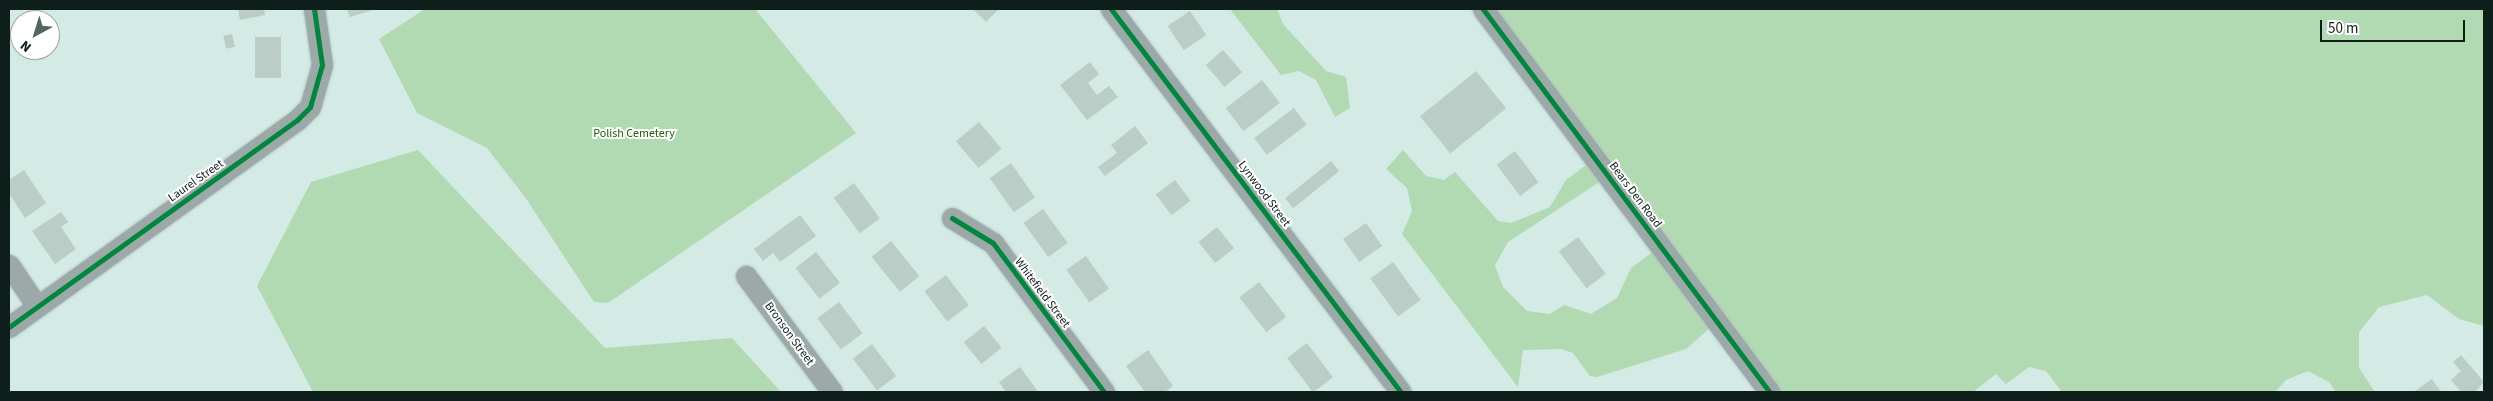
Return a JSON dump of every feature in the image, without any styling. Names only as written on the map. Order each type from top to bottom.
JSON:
[{"type":"street","name":"Laurel Street","points":[[9,327],[282,131],[310,107],[322,65],[314,9]]},
{"type":"street","name":"Lynwood Street","points":[[1111,9],[1401,392]]},
{"type":"street","name":"Bears Den Road","points":[[1483,9],[1770,392]]},
{"type":"street","name":"Whitefield Street","points":[[952,218],[993,243],[1104,392]]},
{"type":"street","points":[[9,265],[37,306]]},
{"type":"street","name":"Bronson Street","points":[[746,276],[832,392]]},
{"type":"green space","name":"Polish Cemetery","points":[[425,9],[755,9],[856,133],[608,303],[594,302],[525,197],[487,148],[417,113],[379,39]]},
{"type":"green space","points":[[1230,9],[1277,9],[1283,24],[1326,71],[1346,77],[1350,108],[1335,117],[1316,80],[1299,71],[1281,75]]},
{"type":"green space","points":[[1491,9],[2484,9],[2484,326],[2459,319],[2427,295],[2379,307],[2359,332],[2359,368],[2375,392],[2336,392],[2329,382],[2308,371],[2286,380],[2275,392],[2062,392],[2046,371],[2029,367],[2006,384],[1996,374],[1973,392],[1754,392],[1759,388],[1718,321],[1686,349],[1597,377],[1590,376],[1573,353],[1561,349],[1523,350],[1518,387],[1402,234],[1412,211],[1407,188],[1386,169],[1403,150],[1426,176],[1444,180],[1455,172],[1498,221],[1511,223],[1550,207],[1566,180],[1597,157]],"holes":[[[1610,175],[1663,244],[1631,268],[1617,298],[1591,314],[1564,305],[1550,314],[1527,311],[1503,287],[1495,265],[1508,242]]]},
{"type":"green space","points":[[418,150],[605,348],[732,338],[781,392],[313,392],[257,286],[311,182]]},
{"type":"building","points":[[238,9],[264,9],[265,15],[240,20]]},
{"type":"building","points":[[347,9],[375,9],[350,17]]},
{"type":"building","points":[[973,9],[999,9],[986,22]]},
{"type":"building","points":[[1190,11],[1206,35],[1184,50],[1168,26]]},
{"type":"building","points":[[232,34],[235,47],[226,49],[223,36]]},
{"type":"building","points":[[255,37],[281,37],[281,78],[255,78]]},
{"type":"building","points":[[1223,50],[1242,72],[1225,87],[1206,65]]},
{"type":"building","points":[[1090,62],[1099,74],[1088,83],[1097,95],[1109,86],[1118,97],[1087,120],[1060,85]]},
{"type":"building","points":[[1476,71],[1506,108],[1450,154],[1420,116]]},
{"type":"building","points":[[1262,80],[1280,103],[1244,131],[1226,108]]},
{"type":"building","points":[[1294,108],[1307,125],[1267,155],[1254,138]]},
{"type":"building","points":[[979,122],[1001,149],[979,168],[956,141]]},
{"type":"building","points":[[1135,126],[1148,143],[1105,176],[1098,167],[1117,153],[1111,145]]},
{"type":"building","points":[[1515,151],[1538,182],[1520,196],[1497,165]]},
{"type":"building","points":[[1331,161],[1339,171],[1293,208],[1285,198]]},
{"type":"building","points":[[1011,163],[1035,197],[1014,212],[990,178]]},
{"type":"building","points":[[24,170],[46,203],[25,218],[9,193],[9,180]]},
{"type":"building","points":[[1175,180],[1191,201],[1171,215],[1156,194]]},
{"type":"building","points":[[854,183],[880,219],[860,233],[834,198]]},
{"type":"building","points":[[1043,209],[1068,243],[1048,257],[1024,223]]},
{"type":"building","points":[[61,212],[68,222],[61,227],[76,249],[55,264],[32,231]]},
{"type":"building","points":[[800,215],[816,236],[780,262],[773,253],[763,261],[754,249]]},
{"type":"building","points":[[1366,223],[1382,246],[1359,262],[1343,239]]},
{"type":"building","points":[[1217,227],[1234,248],[1215,263],[1198,242]]},
{"type":"building","points":[[1578,237],[1606,274],[1587,288],[1559,251]]},
{"type":"building","points":[[891,241],[919,276],[900,292],[872,257]]},
{"type":"building","points":[[816,252],[840,283],[820,299],[796,268]]},
{"type":"building","points":[[1086,256],[1109,289],[1089,303],[1066,270]]},
{"type":"building","points":[[1393,262],[1421,300],[1398,316],[1370,278]]},
{"type":"building","points":[[946,275],[969,305],[947,322],[924,291]]},
{"type":"building","points":[[1259,282],[1286,317],[1266,332],[1239,297]]},
{"type":"building","points":[[839,302],[862,333],[841,349],[817,318]]},
{"type":"building","points":[[984,326],[1002,348],[981,364],[964,342]]},
{"type":"building","points":[[1307,343],[1333,377],[1313,392],[1287,358]]},
{"type":"building","points":[[872,344],[896,376],[877,390],[853,358]]},
{"type":"building","points":[[1148,350],[1173,386],[1165,392],[1145,392],[1126,366]]},
{"type":"building","points":[[2461,355],[2484,382],[2475,392],[2461,392],[2451,380],[2461,371],[2453,362]]},
{"type":"building","points":[[1020,367],[1037,390],[1034,392],[1006,392],[999,382]]},
{"type":"building","points":[[2432,379],[2441,392],[2414,392]]},
{"type":"cycle path","points":[[9,327],[297,120],[310,107],[322,65],[314,9]]},
{"type":"cycle path","points":[[1111,9],[1401,392]]},
{"type":"cycle path","points":[[1483,9],[1770,392]]},
{"type":"cycle path","points":[[952,218],[993,243],[1104,392]]}]
